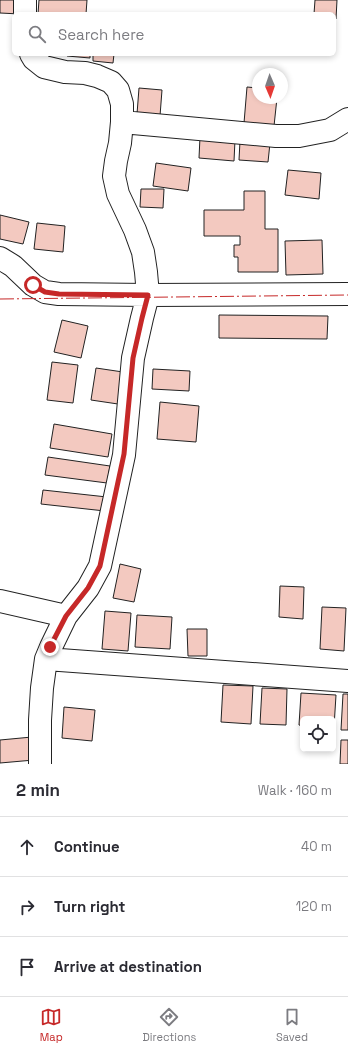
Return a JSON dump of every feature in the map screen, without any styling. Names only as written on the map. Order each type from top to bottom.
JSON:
[{"type":"street","points":[[24,0],[25,12]]},
{"type":"street","points":[[32,56],[44,67],[65,72],[85,73],[111,82],[118,90],[122,104],[122,122],[120,144],[114,176],[118,194],[135,230],[143,252],[148,295],[133,358],[124,454],[100,566],[88,588],[66,616],[50,647],[46,659],[40,720],[40,764]]},
{"type":"street","points":[[122,122],[276,136],[299,136],[330,130],[348,119]]},
{"type":"street","points":[[0,258],[13,266],[33,285],[45,292],[59,294],[348,294]]},
{"type":"street","points":[[0,601],[66,616]]},
{"type":"street","points":[[46,659],[348,681]]},
{"type":"building","points":[[0,0],[21,0],[20,12],[0,13]]},
{"type":"building","points":[[39,0],[87,0],[86,12],[38,12]]},
{"type":"building","points":[[315,0],[337,0],[336,19],[336,12],[314,12]]},
{"type":"building","points":[[67,56],[90,56],[90,58]]},
{"type":"building","points":[[93,56],[114,56],[113,63],[93,61]]},
{"type":"building","points":[[247,87],[252,87],[252,104],[276,104],[274,126],[244,123]]},
{"type":"building","points":[[139,88],[162,90],[160,116],[137,114]]},
{"type":"building","points":[[200,137],[235,140],[234,161],[199,158]]},
{"type":"building","points":[[240,141],[270,143],[268,162],[239,160]]},
{"type":"building","points":[[156,163],[191,168],[188,191],[153,186]]},
{"type":"building","points":[[288,170],[321,173],[319,199],[285,195]]},
{"type":"building","points":[[141,189],[164,189],[163,208],[140,207]]},
{"type":"building","points":[[244,191],[265,191],[265,229],[278,229],[278,272],[238,272],[238,257],[234,257],[234,245],[240,245],[240,236],[204,236],[204,210],[244,210]]},
{"type":"building","points":[[0,215],[29,222],[23,244],[0,239]]},
{"type":"building","points":[[37,223],[65,226],[63,252],[34,249]]},
{"type":"building","points":[[322,240],[323,274],[286,275],[285,241]]},
{"type":"building","points":[[219,315],[328,316],[327,339],[219,338]]},
{"type":"building","points":[[62,320],[88,326],[81,358],[54,352]]},
{"type":"building","points":[[52,362],[78,365],[73,403],[47,400]]},
{"type":"building","points":[[96,368],[123,372],[118,404],[91,400]]},
{"type":"building","points":[[153,369],[190,371],[189,391],[152,389]]},
{"type":"building","points":[[160,402],[199,406],[196,442],[157,439]]},
{"type":"building","points":[[54,424],[112,434],[108,457],[50,448]]},
{"type":"building","points":[[48,457],[110,466],[107,483],[45,475]]},
{"type":"building","points":[[43,490],[107,497],[105,511],[41,504]]},
{"type":"building","points":[[120,564],[141,569],[134,602],[113,598]]},
{"type":"building","points":[[280,586],[304,587],[303,619],[279,617]]},
{"type":"building","points":[[322,607],[346,608],[344,651],[320,649]]},
{"type":"building","points":[[105,611],[131,613],[128,651],[102,649]]},
{"type":"building","points":[[137,615],[172,617],[170,649],[135,647]]},
{"type":"building","points":[[187,629],[207,629],[207,656],[188,656]]},
{"type":"building","points":[[223,685],[253,686],[251,724],[221,722]]},
{"type":"building","points":[[262,688],[287,689],[286,725],[260,724]]},
{"type":"building","points":[[301,693],[336,695],[335,716],[300,716],[299,725]]},
{"type":"building","points":[[343,694],[348,694],[348,730],[341,730]]},
{"type":"building","points":[[64,707],[95,710],[92,741],[62,738]]},
{"type":"building","points":[[32,737],[34,760],[0,763],[0,740]]},
{"type":"building","points":[[341,740],[348,740],[348,764],[340,764]]},
{"type":"power","points":[[0,299],[348,295]]},
{"type":"route","points":[[33,285],[45,292],[59,294],[148,295],[133,358],[124,454],[100,566],[88,588],[66,616],[50,647]]}]
